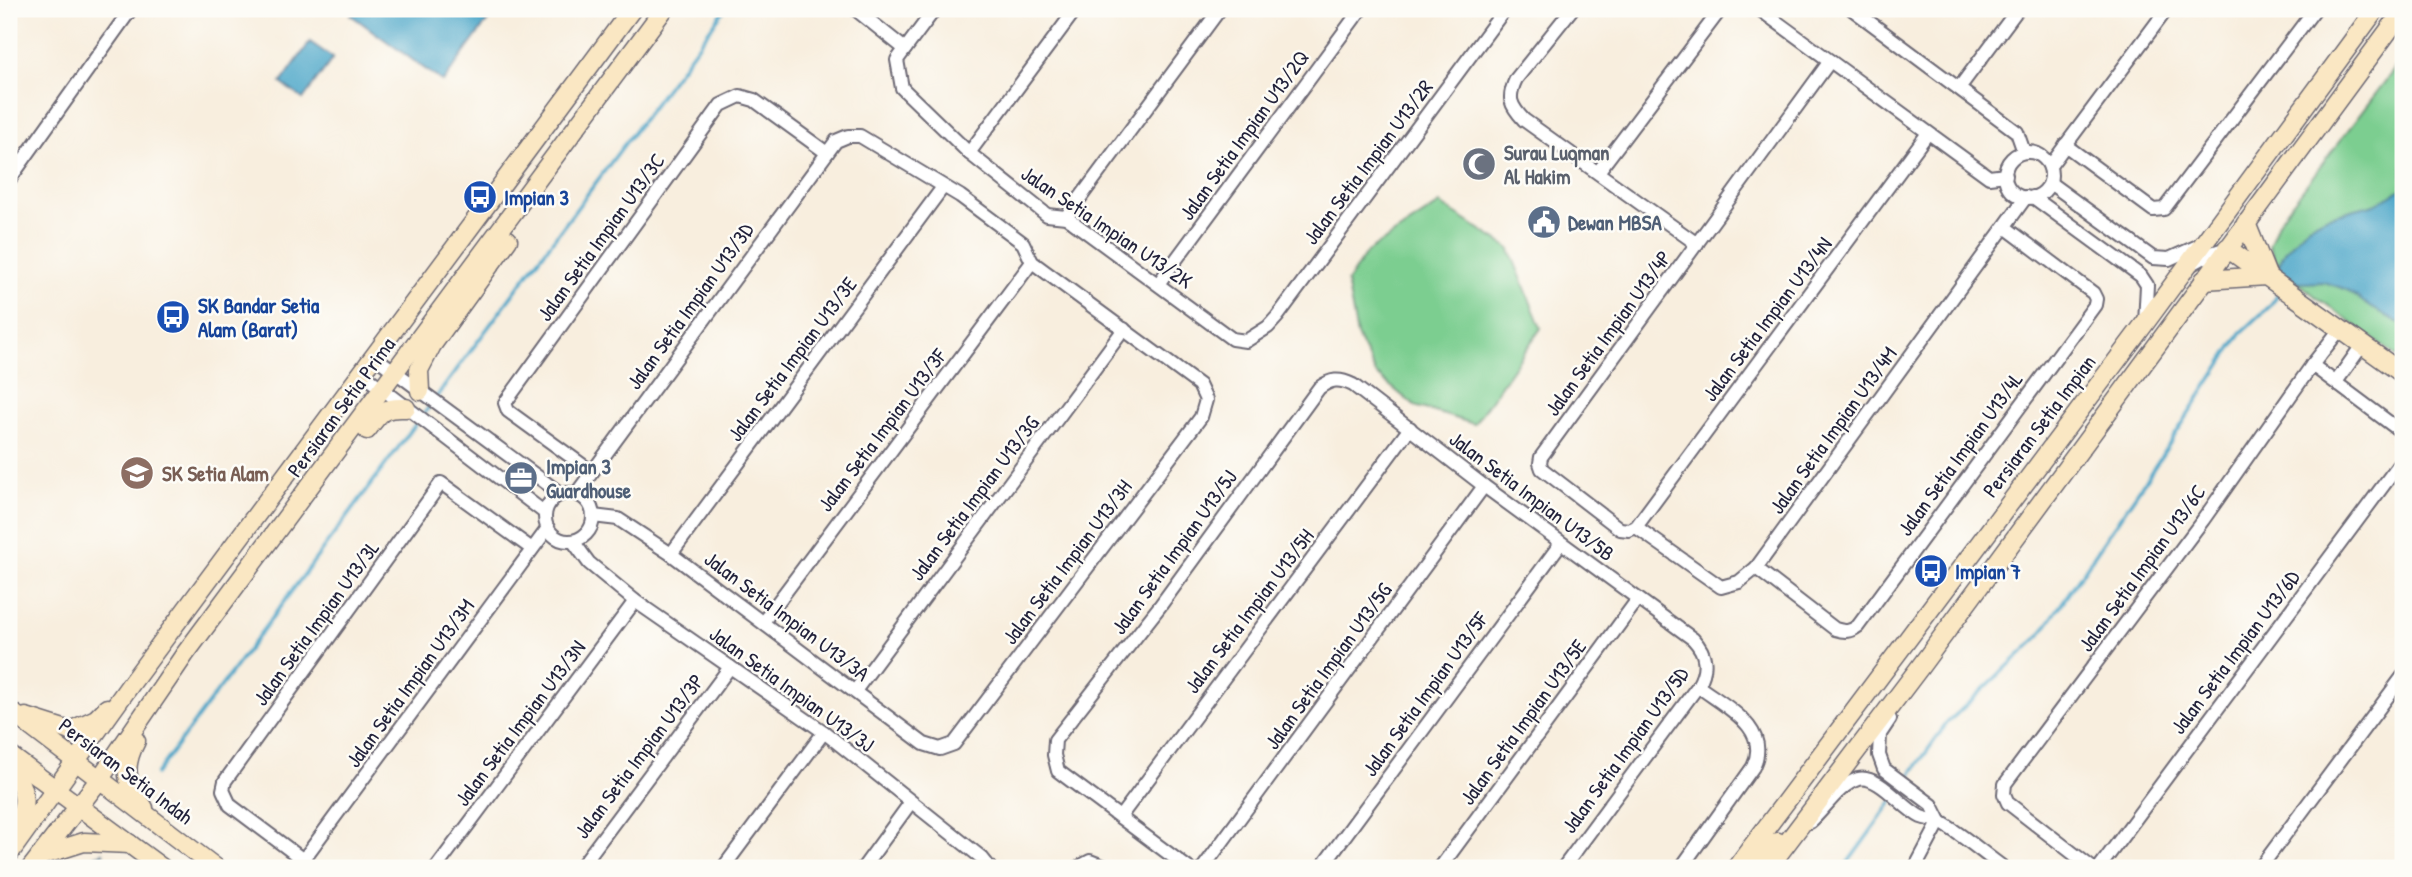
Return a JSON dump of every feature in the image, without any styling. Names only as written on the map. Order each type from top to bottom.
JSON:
[{"type":"street","points":[[9,180],[131,9]]},
{"type":"street","name":"Persiaran Setia Prima","points":[[9,854],[133,681],[632,9]]},
{"type":"street","name":"Persiaran Setia Prima","points":[[36,862],[99,780],[185,654],[664,9]]},
{"type":"street","points":[[855,9],[905,49],[935,9]]},
{"type":"street","points":[[968,153],[1076,9]]},
{"type":"street","points":[[1066,217],[1220,9]]},
{"type":"street","name":"Jalan Setia Impian U13/2Q","points":[[1158,284],[1361,9]]},
{"type":"street","name":"Jalan Setia Impian U13/2R","points":[[1258,335],[1277,317],[1505,9]]},
{"type":"street","points":[[1572,9],[1516,79],[1510,92],[1513,108],[1524,120],[1697,244]]},
{"type":"street","points":[[1598,172],[1721,9]]},
{"type":"street","points":[[1759,9],[1989,177],[2006,174]]},
{"type":"street","points":[[1852,9],[1866,13],[2017,132],[2024,152]]},
{"type":"street","points":[[1959,88],[2018,9]]},
{"type":"street","points":[[2049,166],[2167,9]]},
{"type":"street","points":[[2065,145],[2153,210],[2164,209],[2315,9]]},
{"type":"street","name":"Persiaran Setia Impian","points":[[1737,868],[2376,9]]},
{"type":"street","points":[[1773,862],[1920,667],[2403,11]]},
{"type":"street","name":"Jalan Setia Impian U13/2K","points":[[905,49],[897,60],[902,88],[968,153],[1047,215],[1066,217],[1231,338],[1246,341],[1258,335]]},
{"type":"street","name":"Jalan Setia Impian U13/4P","points":[[1636,527],[1629,530],[1620,529],[1542,469],[1541,457],[1830,61]]},
{"type":"street","name":"Jalan Setia Impian U13/3C","points":[[592,472],[508,411],[505,403],[713,115],[721,105],[740,96],[754,100],[827,153]]},
{"type":"street","name":"Jalan Setia Impian U13/4N","points":[[1636,527],[1928,133]]},
{"type":"street","name":"Jalan Setia Impian U13/3D","points":[[576,494],[836,141],[848,136],[860,136],[943,187]]},
{"type":"street","points":[[2030,197],[2043,192],[2050,183],[2049,166],[2043,157],[2024,152],[2013,158],[2006,174],[2010,188],[2070,222],[2141,276],[2147,285],[2145,323]]},
{"type":"street","points":[[420,391],[419,370],[432,345],[542,193],[554,158]]},
{"type":"street","points":[[2050,183],[2154,258],[2169,259],[2203,244]]},
{"type":"street","points":[[943,187],[1023,243],[1032,262],[1124,329]]},
{"type":"street","name":"Jalan Setia Impian U13/3E","points":[[671,554],[943,187]]},
{"type":"street","name":"Jalan Setia Impian U13/4M","points":[[1636,527],[1721,587],[1739,582],[1756,568],[2005,227],[2030,197]]},
{"type":"street","points":[[2070,222],[2083,206]]},
{"type":"street","points":[[2246,223],[2270,278]]},
{"type":"street","name":"Jalan Setia Impian U13/4L","points":[[1756,568],[1835,629],[1852,631],[2095,305],[2093,293],[2005,227]]},
{"type":"street","points":[[2183,271],[2202,258],[2227,248]]},
{"type":"street","points":[[2227,248],[2403,374]]},
{"type":"street","name":"Jalan Setia Impian U13/3F","points":[[763,622],[1032,262]]},
{"type":"street","points":[[2204,280],[2270,278]]},
{"type":"street","name":"Jalan Setia Impian U13/6C","points":[[2092,868],[2008,803],[2004,794],[2005,784],[2203,520],[2341,328]]},
{"type":"street","name":"Jalan Setia Impian U13/3H","points":[[954,744],[1201,417],[1206,400],[1199,385],[1124,329]]},
{"type":"street","name":"Jalan Setia Impian U13/3G","points":[[855,691],[1124,329]]},
{"type":"street","points":[[2336,382],[2363,344]]},
{"type":"street","points":[[375,357],[561,494]]},
{"type":"street","points":[[2312,365],[2403,433]]},
{"type":"street","points":[[363,374],[545,513]]},
{"type":"street","name":"Jalan Setia Impian U13/5B","points":[[1336,379],[1353,385],[1484,486],[1693,639],[1702,650]]},
{"type":"street","name":"Jalan Setia Impian U13/5J","points":[[1119,817],[1058,771],[1054,755],[1055,740],[1160,606],[1318,388],[1336,379]]},
{"type":"street","points":[[294,510],[324,486],[381,412],[406,408]]},
{"type":"street","name":"Jalan Setia Impian U13/5H","points":[[1119,817],[1409,428]]},
{"type":"street","name":"Jalan Setia Impian U13/6D","points":[[2099,868],[2403,458]]},
{"type":"street","name":"Jalan Setia Impian U13/3L","points":[[303,860],[230,805],[223,790],[225,781],[441,483],[532,549]]},
{"type":"street","name":"Jalan Setia Impian U13/5G","points":[[1203,868],[1484,486]]},
{"type":"street","points":[[561,494],[576,494],[588,502],[593,516],[591,527],[584,536],[573,541],[558,539],[548,528],[545,513],[551,501],[561,494]]},
{"type":"street","name":"Jalan Setia Impian U13/3A","points":[[593,516],[618,519],[671,554],[924,744],[940,749],[954,744]]},
{"type":"street","name":"Jalan Setia Impian U13/3M","points":[[303,860],[548,528]]},
{"type":"street","name":"Jalan Setia Impian U13/3J","points":[[573,541],[589,563],[635,601],[824,733],[982,858],[990,868]]},
{"type":"street","name":"Jalan Setia Impian U13/5F","points":[[1321,868],[1561,543]]},
{"type":"street","name":"Jalan Setia Impian U13/5E","points":[[1440,868],[1638,599]]},
{"type":"street","name":"Jalan Setia Impian U13/3N","points":[[436,868],[635,601]]},
{"type":"street","name":"Jalan Setia Impian U13/5D","points":[[1563,868],[1698,686],[1704,675],[1702,650]]},
{"type":"street","points":[[154,822],[129,785],[127,758],[185,654]]},
{"type":"street","name":"Jalan Setia Impian U13/3P","points":[[580,868],[730,667]]},
{"type":"street","points":[[1920,667],[1880,734],[1879,755],[1884,769],[1932,805],[1940,821]]},
{"type":"street","points":[[2260,868],[2403,676]]},
{"type":"street","points":[[11,712],[70,731],[96,719],[133,681]]},
{"type":"street","points":[[1681,868],[1758,758],[1759,745],[1756,735],[1746,722],[1698,686]]},
{"type":"street","name":"Persiaran Setia Indah","points":[[11,712],[216,868]]},
{"type":"street","points":[[723,868],[824,733]]},
{"type":"street","points":[[9,755],[162,868]]},
{"type":"street","points":[[9,766],[21,780],[24,810],[9,844]]},
{"type":"street","points":[[1791,838],[1824,810],[1840,790],[1855,780],[1866,778],[1921,817],[1940,821],[2004,868]]},
{"type":"street","points":[[863,868],[911,802]]},
{"type":"street","points":[[1119,817],[1188,868]]},
{"type":"street","points":[[1915,868],[1940,821]]},
{"type":"street","points":[[36,862],[84,842],[130,845]]},
{"type":"street","points":[[1753,868],[1768,845],[1778,842],[1773,862]]},
{"type":"street","points":[[303,860],[314,868]]},
{"type":"street","points":[[1077,868],[1090,861],[1108,868]]},
{"type":"green space","points":[[2403,58],[2403,361],[2280,270],[2269,246],[2278,222]]},
{"type":"green space","points":[[1440,204],[1509,248],[1541,328],[1474,424],[1415,406],[1376,374],[1357,336],[1347,282],[1367,252]]},
{"type":"water","points":[[356,9],[496,9],[443,82],[351,15]]},
{"type":"water","points":[[310,42],[333,58],[303,99],[281,83]]},
{"type":"water","points":[[2403,188],[2403,325],[2345,289],[2323,282],[2296,281],[2280,270],[2279,264],[2286,250],[2308,226],[2326,217],[2378,203]]},
{"type":"water","points":[[103,853],[105,868],[84,868],[95,856]]},
{"type":"waterway","points":[[423,415],[725,9]]},
{"type":"waterway","points":[[1906,781],[1947,723],[2039,637],[2241,333],[2270,306],[2279,292]]},
{"type":"waterway","points":[[156,774],[418,421]]},
{"type":"waterway","points":[[1844,868],[1902,788]]},
{"type":"place","name":"Surau Luqman Al Hakim","points":[[1479,164]]},
{"type":"place","name":"Impian 3","points":[[480,197]]},
{"type":"place","name":"Dewan MBSA","points":[[1544,222]]},
{"type":"place","name":"SK Bandar Setia Alam (Barat)","points":[[173,317]]},
{"type":"place","name":"SK Setia Alam","points":[[137,473]]},
{"type":"place","name":"Impian 3 Guardhouse","points":[[521,478]]},
{"type":"place","name":"Impian 7","points":[[1931,571]]}]
